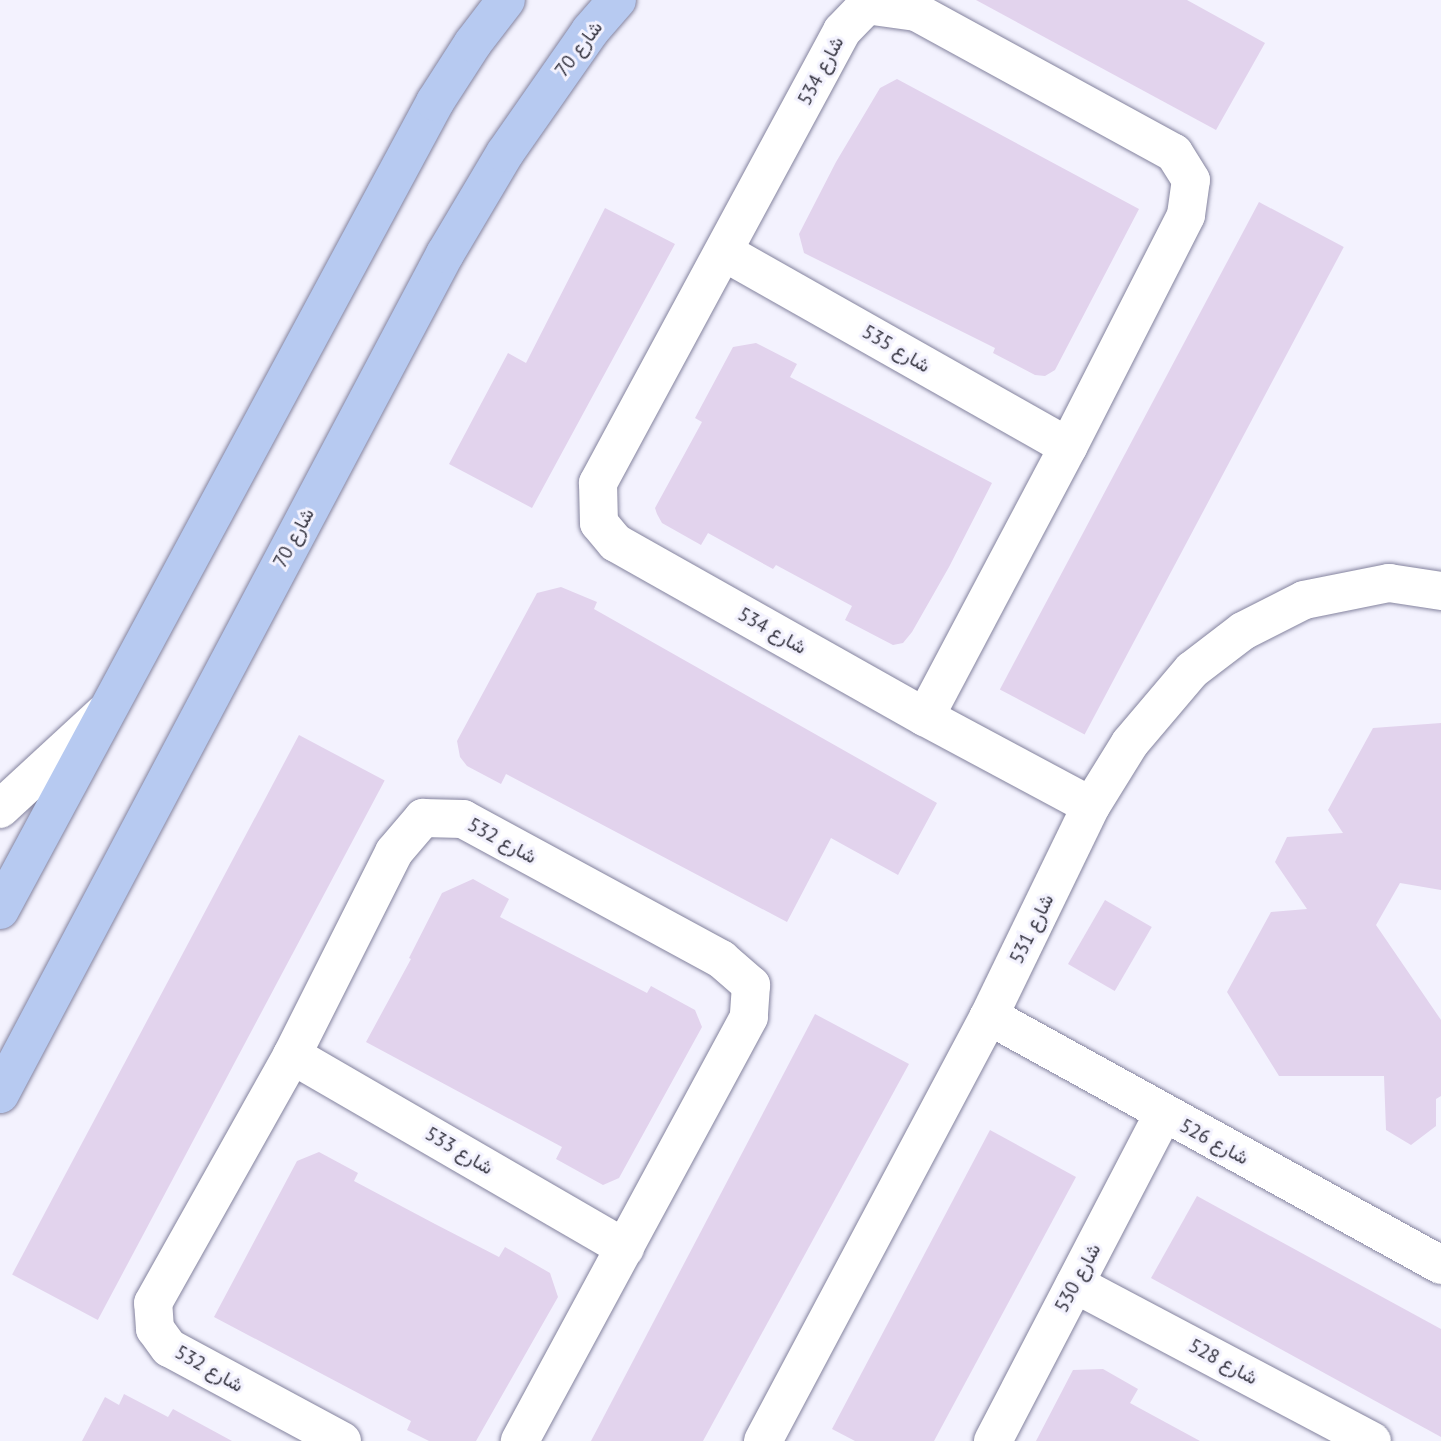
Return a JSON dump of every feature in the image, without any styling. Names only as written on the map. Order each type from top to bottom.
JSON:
[{"type":"main road","points":[[0,910],[435,102],[473,43],[506,0]]},
{"type":"main road","name":"شارع 70","points":[[0,1094],[444,254],[513,142],[590,32],[617,0]]},
{"type":"street","name":"شارع 534","points":[[925,717],[1068,447],[1186,215],[1191,180],[1174,153],[916,12],[867,5],[842,31],[598,484],[599,523],[616,543],[925,717],[1091,806]]},
{"type":"street","name":"شارع 535","points":[[724,252],[1068,447]]},
{"type":"street","name":"شارع 531","points":[[762,1441],[989,1016],[1091,806],[1130,743],[1192,670],[1243,631],[1304,600],[1389,583],[1441,591]]},
{"type":"street","points":[[0,809],[109,709]]},
{"type":"street","name":"شارع 532","points":[[342,1441],[169,1348],[155,1329],[153,1303],[292,1055],[394,852],[423,818],[463,819],[721,959],[751,985],[749,1017],[520,1441]]},
{"type":"street","name":"شارع 526","points":[[989,1016],[1163,1115],[1441,1265]]},
{"type":"street","name":"شارع 533","points":[[292,1055],[625,1248]]},
{"type":"street","name":"شارع 530","points":[[993,1441],[1163,1115]]},
{"type":"street","name":"شارع 528","points":[[1075,1284],[1372,1441]]},
{"type":"building","points":[[976,0],[1187,0],[1265,43],[1216,130]]},
{"type":"building","points":[[897,79],[1139,209],[1055,370],[1045,376],[1035,375],[993,353],[995,348],[804,253],[799,234],[836,162],[880,88]]},
{"type":"building","points":[[1259,202],[1344,247],[1085,734],[1000,689]]},
{"type":"building","points":[[605,208],[675,244],[532,508],[449,464],[508,353],[526,363]]},
{"type":"building","points":[[756,343],[797,364],[790,377],[992,483],[949,567],[903,643],[893,645],[845,620],[852,606],[776,565],[773,569],[708,533],[701,545],[662,523],[657,514],[655,508],[702,422],[695,418],[733,347]]},
{"type":"building","points":[[561,587],[597,602],[594,609],[937,803],[898,875],[831,838],[787,922],[506,774],[501,784],[467,766],[460,757],[457,741],[537,593]]},
{"type":"building","points":[[1441,723],[1441,890],[1400,883],[1376,925],[1441,1020],[1441,1096],[1436,1099],[1436,1126],[1411,1145],[1386,1130],[1384,1076],[1279,1076],[1227,992],[1271,912],[1307,909],[1275,862],[1287,837],[1343,833],[1328,810],[1373,728]]},
{"type":"building","points":[[299,735],[385,781],[98,1320],[12,1274]]},
{"type":"building","points":[[473,879],[509,899],[500,917],[647,993],[651,986],[695,1010],[702,1027],[619,1178],[603,1185],[556,1159],[562,1147],[366,1042],[411,959],[409,958],[442,893]]},
{"type":"building","points":[[1105,900],[1152,927],[1115,991],[1068,964]]},
{"type":"building","points":[[815,1014],[909,1064],[703,1441],[591,1441]]},
{"type":"building","points":[[990,1130],[1076,1177],[934,1441],[855,1441],[832,1429]]},
{"type":"building","points":[[319,1152],[358,1173],[354,1181],[435,1224],[499,1257],[505,1247],[550,1273],[558,1297],[476,1441],[429,1441],[407,1430],[411,1421],[214,1317],[297,1161]]},
{"type":"building","points":[[1197,1196],[1441,1329],[1441,1437],[1151,1278]]},
{"type":"building","points":[[1103,1369],[1138,1389],[1130,1403],[1200,1441],[1036,1441],[1073,1370]]},
{"type":"building","points":[[124,1394],[168,1417],[173,1409],[232,1441],[82,1441],[105,1397],[119,1405]]}]
